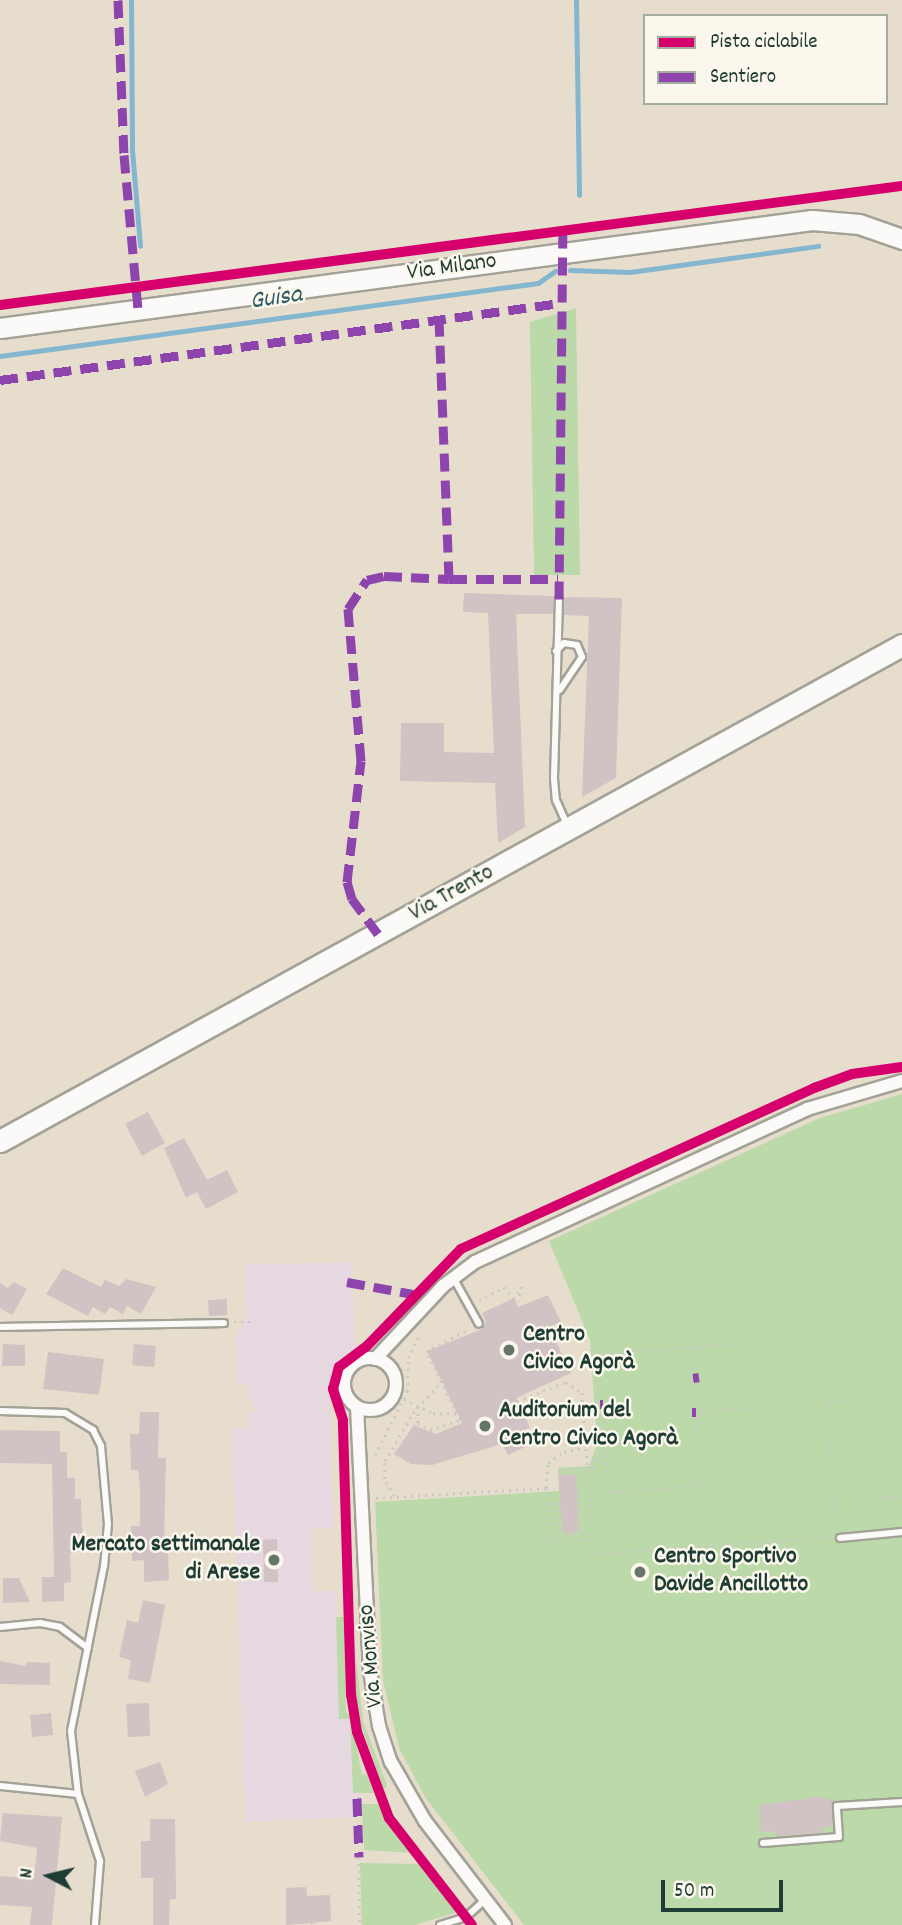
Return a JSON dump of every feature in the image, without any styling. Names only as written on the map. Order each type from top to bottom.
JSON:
[{"type":"main road","name":"Via Trento","points":[[0,1141],[902,645]]},
{"type":"street","name":"Via Milano","points":[[0,328],[812,220],[849,222],[899,233]]},
{"type":"street","points":[[380,1361],[393,1340],[452,1278],[534,1233],[807,1109],[902,1081]]},
{"type":"street","points":[[380,1361],[395,1377],[394,1393],[384,1406],[362,1408],[347,1397],[345,1377],[356,1362],[380,1361]]},
{"type":"street","points":[[356,1436],[362,1408]]},
{"type":"street","name":"Via Monviso","points":[[356,1436],[370,1671],[379,1726],[406,1791],[505,1925]]},
{"type":"lane","points":[[559,599],[556,651],[559,691],[556,800],[569,830]]},
{"type":"lane","points":[[556,651],[564,643],[577,645],[582,657],[559,691]]},
{"type":"lane","points":[[452,1278],[479,1324]]},
{"type":"lane","points":[[0,1327],[224,1322]]},
{"type":"lane","points":[[0,1411],[65,1413],[93,1430],[101,1446],[108,1524],[88,1648],[71,1731],[78,1794],[100,1861],[95,1925]]},
{"type":"lane","points":[[840,1538],[902,1532]]},
{"type":"lane","points":[[0,1627],[40,1623],[60,1628],[88,1648]]},
{"type":"lane","points":[[0,1786],[78,1794]]},
{"type":"lane","points":[[763,1843],[839,1837],[837,1806],[902,1802]]},
{"type":"lane","points":[[440,1925],[466,1917],[485,1900]]},
{"type":"path","points":[[470,1305],[504,1287],[513,1299],[524,1288],[518,1301]]},
{"type":"path","points":[[224,1322],[255,1322]]},
{"type":"path","points":[[418,1407],[418,1423],[430,1430],[460,1420],[426,1351],[479,1324]]},
{"type":"path","points":[[373,1466],[381,1441],[404,1399],[410,1350],[426,1325]]},
{"type":"path","points":[[393,1340],[410,1350]]},
{"type":"path","points":[[691,1346],[701,1486],[607,1493],[596,1354],[691,1346],[740,1343],[744,1409],[696,1412]]},
{"type":"path","points":[[394,1496],[384,1479],[385,1461],[418,1407],[441,1382]]},
{"type":"path","points":[[517,1401],[558,1383],[573,1384],[583,1399],[584,1447],[594,1555],[837,1537],[827,1401],[850,1399]]},
{"type":"path","points":[[404,1399],[442,1415],[457,1414]]},
{"type":"path","points":[[356,1436],[381,1441]]},
{"type":"path","points":[[584,1447],[564,1452],[548,1463],[546,1488],[551,1541],[593,1539]]},
{"type":"path","points":[[560,1470],[593,1468],[604,1449]]},
{"type":"path","points":[[548,1504],[557,1503],[559,1535],[582,1533],[578,1469]]},
{"type":"path","points":[[373,1487],[373,1498],[546,1488]]},
{"type":"path","points":[[880,1497],[902,1498]]},
{"type":"path","points":[[575,1534],[576,1540]]},
{"type":"path","points":[[359,1857],[360,1925]]},
{"type":"shaded area","name":"Mercato settimanale di Arese","points":[[352,1262],[355,1348],[339,1359],[329,1391],[333,1528],[311,1529],[313,1591],[335,1591],[339,1719],[350,1719],[353,1793],[361,1793],[362,1817],[245,1822],[232,1429],[250,1428],[249,1415],[256,1410],[249,1397],[249,1384],[237,1384],[236,1334],[247,1319],[245,1265]]},
{"type":"green space","points":[[576,308],[580,575],[534,575],[530,322]]},
{"type":"green space","name":"Centro Sportivo Davide Ancillotto","points":[[902,1094],[902,1925],[524,1925],[425,1797],[399,1748],[383,1680],[375,1502],[559,1491],[558,1468],[589,1466],[597,1444],[590,1340],[549,1241],[820,1118]]},
{"type":"green space","points":[[336,1617],[344,1617],[346,1712],[351,1717],[362,1775],[367,1774],[374,1793],[353,1793],[350,1719],[339,1719]]},
{"type":"green space","points":[[356,1658],[363,1721],[387,1785],[384,1790],[361,1725],[355,1691]]},
{"type":"green space","points":[[362,1804],[381,1804],[414,1853],[364,1850]]},
{"type":"green space","points":[[360,1863],[420,1864],[458,1912],[415,1925],[362,1925]]},
{"type":"building","points":[[464,593],[554,596],[553,614],[516,614],[525,827],[498,843],[495,783],[400,781],[401,723],[444,723],[444,752],[494,753],[488,613],[463,612]]},
{"type":"building","points":[[564,597],[622,598],[616,778],[582,797],[589,616],[564,615]]},
{"type":"building","points":[[148,1112],[165,1143],[142,1156],[125,1124]]},
{"type":"building","points":[[184,1138],[207,1180],[227,1170],[238,1192],[206,1209],[197,1192],[186,1198],[164,1148]]},
{"type":"building","points":[[63,1268],[101,1287],[105,1280],[119,1286],[126,1279],[156,1287],[141,1314],[127,1306],[123,1314],[110,1307],[105,1314],[93,1307],[88,1316],[46,1294]]},
{"type":"building","points":[[14,1282],[27,1289],[12,1315],[0,1308],[0,1283],[8,1288]]},
{"type":"building","points":[[548,1295],[561,1322],[549,1327],[571,1373],[516,1398],[530,1427],[518,1434],[525,1447],[508,1455],[502,1444],[432,1465],[411,1464],[394,1454],[414,1425],[436,1434],[462,1423],[427,1351],[482,1329],[486,1322],[482,1313],[514,1298],[518,1307]]},
{"type":"building","points":[[227,1299],[227,1315],[209,1316],[208,1300]]},
{"type":"building","points":[[3,1344],[25,1345],[25,1366],[2,1366]]},
{"type":"building","points":[[134,1344],[156,1346],[154,1367],[132,1365]]},
{"type":"building","points":[[48,1352],[104,1359],[99,1395],[43,1389]]},
{"type":"building","points":[[140,1412],[159,1412],[158,1458],[166,1458],[164,1548],[168,1548],[169,1580],[144,1582],[144,1560],[132,1561],[131,1526],[140,1526],[140,1489],[138,1470],[131,1470],[130,1434],[139,1434]]},
{"type":"building","points":[[0,1430],[60,1431],[60,1452],[67,1452],[67,1478],[75,1478],[75,1499],[81,1499],[82,1533],[76,1533],[76,1553],[70,1553],[71,1582],[64,1583],[64,1601],[42,1602],[42,1577],[54,1577],[52,1464],[0,1463]]},
{"type":"building","points":[[576,1474],[579,1532],[562,1533],[559,1475]]},
{"type":"building","points":[[277,1539],[278,1582],[264,1582],[263,1540]]},
{"type":"building","points":[[3,1578],[19,1578],[30,1602],[3,1603]]},
{"type":"building","points":[[143,1600],[165,1605],[150,1683],[128,1679],[131,1660],[119,1657],[127,1620],[138,1623]]},
{"type":"building","points":[[0,1661],[26,1666],[27,1662],[50,1663],[50,1685],[0,1684]]},
{"type":"building","points":[[149,1703],[150,1736],[128,1737],[126,1704]]},
{"type":"building","points":[[51,1713],[53,1735],[32,1737],[30,1715]]},
{"type":"building","points":[[160,1762],[168,1784],[145,1797],[135,1771]]},
{"type":"building","points":[[819,1797],[834,1800],[833,1826],[822,1827],[823,1833],[776,1836],[775,1831],[761,1832],[759,1805]]},
{"type":"building","points":[[3,1813],[62,1817],[52,1925],[30,1925],[32,1907],[0,1905],[0,1876],[34,1879],[37,1848],[0,1841]]},
{"type":"building","points":[[150,1819],[175,1819],[176,1899],[170,1899],[169,1925],[153,1925],[153,1878],[141,1878],[141,1841],[150,1841]]},
{"type":"building","points":[[306,1887],[307,1896],[330,1895],[331,1921],[286,1925],[286,1888]]},
{"type":"waterway","points":[[131,0],[132,150],[140,246]]},
{"type":"waterway","points":[[576,0],[579,195]]},
{"type":"waterway","name":"Guisa","points":[[570,270],[630,272],[818,246]]},
{"type":"waterway","name":"Guisa","points":[[0,356],[538,283],[555,271]]},
{"type":"marked path","points":[[118,0],[124,155],[138,310]]},
{"type":"marked path","points":[[559,599],[563,229]]},
{"type":"marked path","points":[[0,380],[561,303]]},
{"type":"marked path","points":[[378,934],[352,899],[347,882],[361,761],[348,609],[367,580],[384,576],[449,579],[439,322]]},
{"type":"marked path","points":[[449,579],[558,579]]},
{"type":"marked path","points":[[347,1282],[413,1294]]},
{"type":"marked path","points":[[693,1378],[699,1377]]},
{"type":"marked path","points":[[357,1798],[359,1857]]},
{"type":"cycle path","points":[[0,305],[902,186]]},
{"type":"cycle path","points":[[472,1925],[389,1818],[357,1732],[351,1695],[343,1420],[333,1389],[339,1367],[366,1347],[461,1249],[814,1088],[852,1074],[902,1067]]},
{"type":"place","name":"Centro Civico Agorà","points":[[509,1350]]},
{"type":"place","name":"Auditorium del Centro Civico Agorà","points":[[485,1426]]},
{"type":"place","name":"Mercato settimanale di Arese","points":[[274,1560]]},
{"type":"place","name":"Centro Sportivo Davide Ancillotto","points":[[640,1572]]}]
